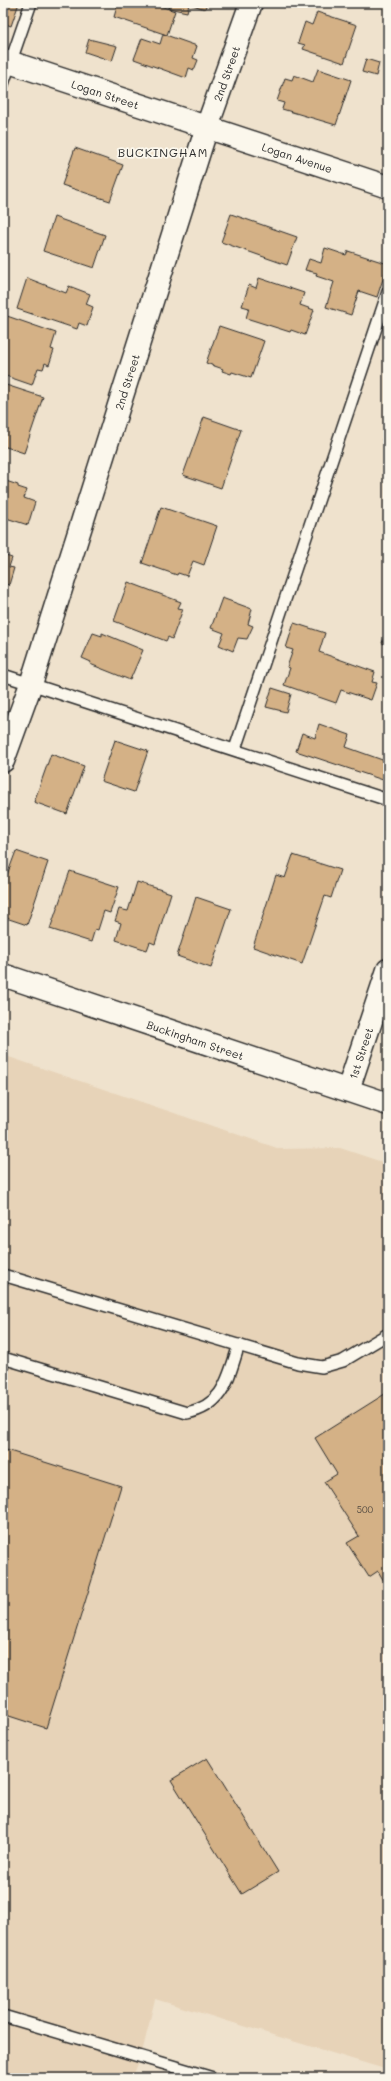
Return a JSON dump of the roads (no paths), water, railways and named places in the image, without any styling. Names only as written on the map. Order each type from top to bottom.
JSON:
[{"type":"street","name":"2nd Street","points":[[3,761],[31,684],[207,127],[252,3]]},
{"type":"street","name":"Logan Street","points":[[7,61],[207,127]]},
{"type":"street","name":"Logan Avenue","points":[[207,127],[388,187]]},
{"type":"street","name":"1st Street","points":[[348,1090],[388,970]]},
{"type":"street","name":"Buckingham Street","points":[[3,975],[388,1104]]},
{"type":"lane","points":[[3,84],[7,61],[31,3]]},
{"type":"lane","points":[[235,749],[388,292]]},
{"type":"lane","points":[[3,675],[235,749],[388,800]]},
{"type":"lane","points":[[3,1275],[298,1363],[322,1367],[343,1361],[388,1334]]},
{"type":"lane","points":[[3,1358],[187,1413],[204,1408],[220,1395],[238,1345]]},
{"type":"lane","points":[[3,2016],[213,2078]]},
{"type":"district","name":"BUCKINGHAM","points":[[163,152]]}]
